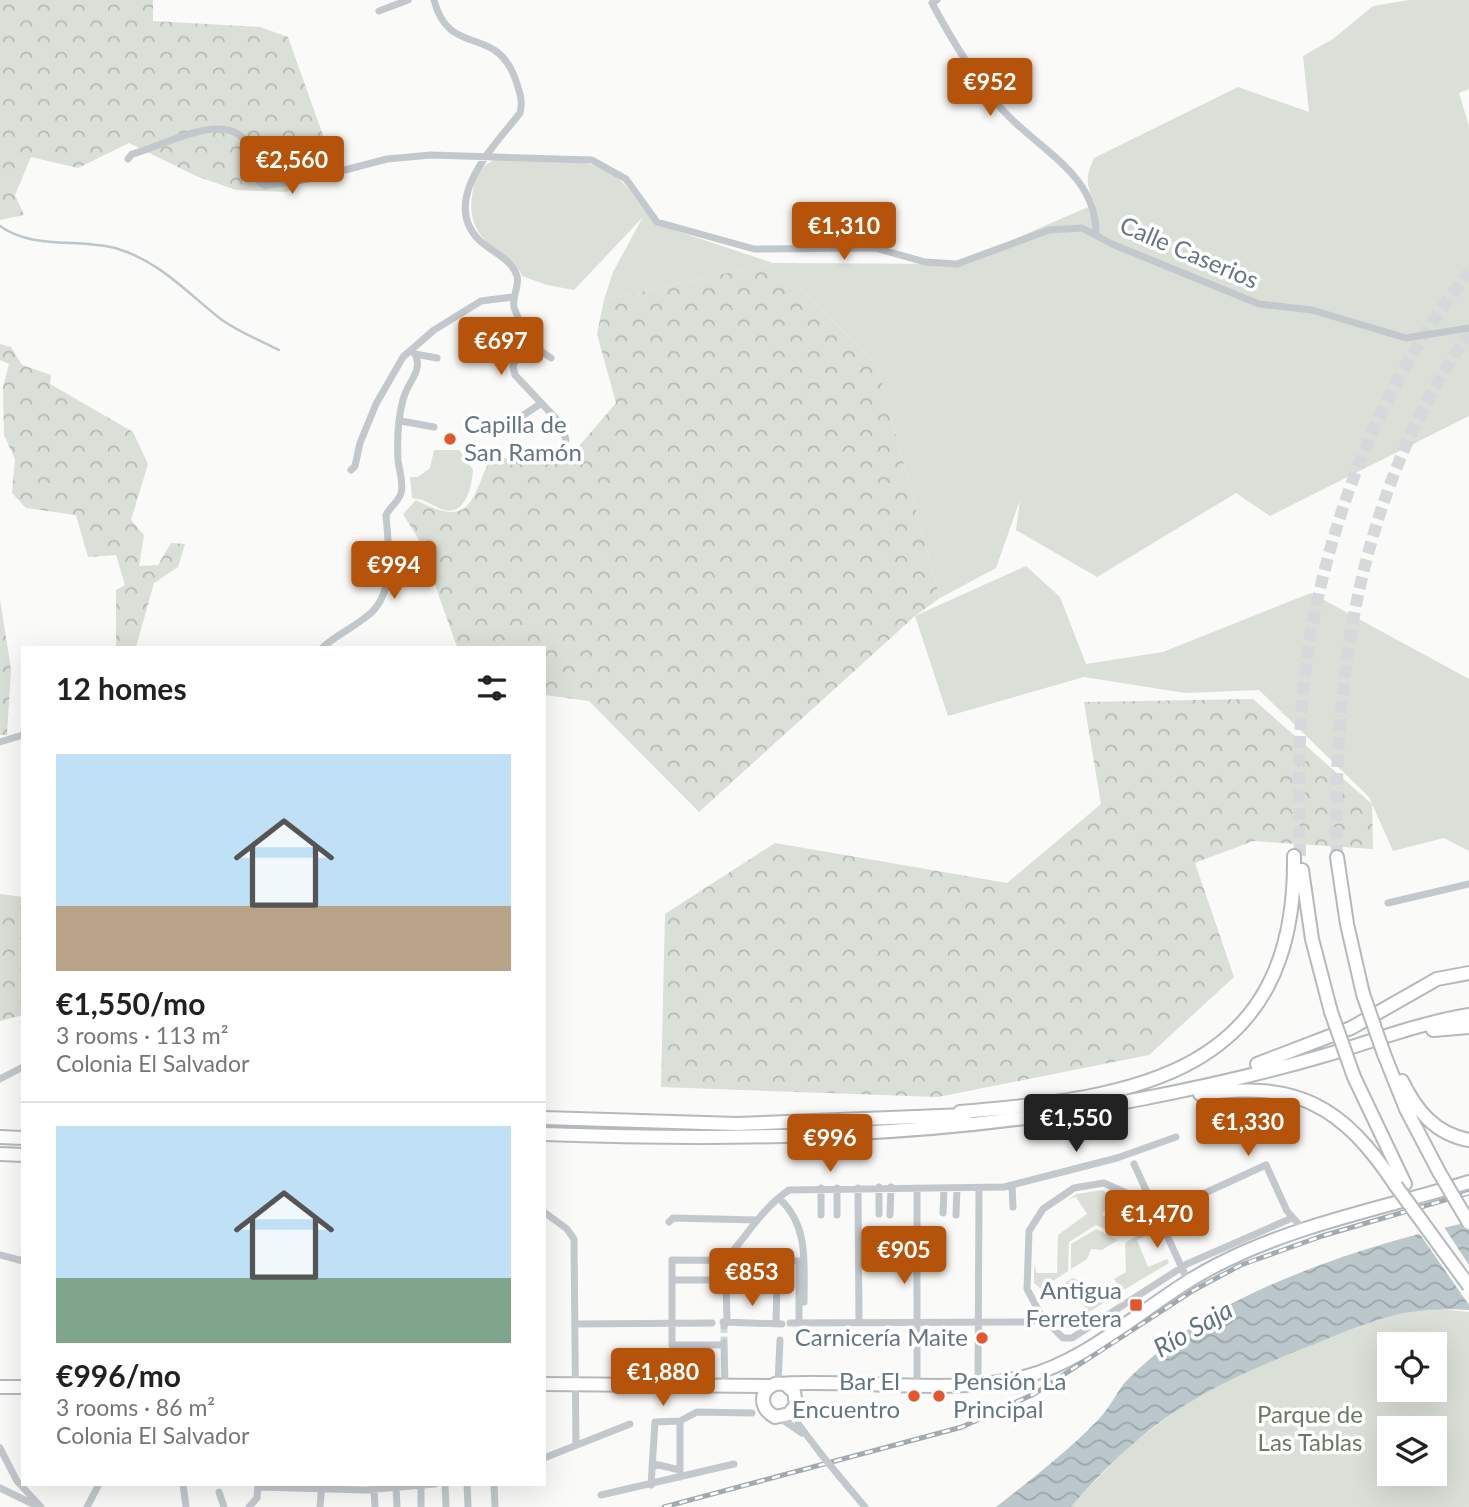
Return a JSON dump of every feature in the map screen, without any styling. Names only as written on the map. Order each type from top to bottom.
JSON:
[{"type":"highway","points":[[817,1123],[973,1111],[1090,1096],[1138,1086],[1191,1065],[1235,1029],[1267,986],[1284,948],[1292,916],[1297,856],[1309,927],[1331,1012],[1354,1077],[1401,1185]]},
{"type":"highway","points":[[1337,857],[1347,925],[1363,994],[1406,1109],[1469,1223]]},
{"type":"highway","points":[[1257,1064],[1351,1028],[1421,986],[1469,972]]},
{"type":"highway","points":[[546,1118],[737,1124],[817,1123],[999,1112],[1100,1098],[1205,1077],[1469,1009]]},
{"type":"highway","points":[[894,1133],[1079,1110],[1184,1090],[1469,1015]]},
{"type":"highway","points":[[1387,1037],[1469,1027]]},
{"type":"highway","points":[[1386,1053],[1407,1091],[1427,1119],[1445,1132],[1469,1140]]},
{"type":"highway","points":[[546,1134],[733,1139],[926,1132],[1075,1115],[1219,1091],[1270,1092],[1307,1101],[1340,1119],[1366,1143],[1401,1185],[1469,1285]]},
{"type":"highway","points":[[0,1137],[21,1138]]},
{"type":"highway","points":[[0,1154],[21,1155]]},
{"type":"highway","points":[[546,1384],[978,1383],[1024,1377],[1049,1369],[1188,1281],[1242,1253],[1303,1230],[1468,1182]]},
{"type":"highway","points":[[730,1384],[763,1404],[768,1413],[778,1417],[786,1416],[813,1388],[828,1384]]},
{"type":"highway","points":[[763,1404],[764,1393],[778,1384]]},
{"type":"highway","points":[[778,1384],[792,1389],[795,1404]]},
{"type":"highway","points":[[0,1387],[21,1387]]},
{"type":"street","points":[[379,11],[408,0]]},
{"type":"street","points":[[434,0],[440,18],[451,31],[493,47],[511,65],[522,102],[520,113],[475,173],[468,191],[468,223],[477,239],[512,266],[518,280],[513,297],[528,342],[551,358]]},
{"type":"street","name":"Calle Caserios","points":[[937,0],[932,3],[978,80],[1012,121],[1083,184],[1096,214],[1096,233]]},
{"type":"street","name":"Calle Caserios","points":[[128,159],[132,154],[207,128],[220,127],[232,130],[248,143],[255,176],[265,186],[314,178],[387,159],[449,154],[487,158],[592,160],[626,179],[657,222],[754,249],[875,248],[925,262],[957,264],[1049,230],[1082,228],[1096,233],[1112,244],[1192,275],[1244,299],[1312,310],[1406,338],[1469,328]]},
{"type":"street","points":[[351,470],[355,466],[360,443],[376,404],[396,366],[414,352],[434,330],[481,301],[513,297]]},
{"type":"street","points":[[528,342],[515,360],[513,370],[518,380],[562,425],[566,440]]},
{"type":"street","points":[[414,352],[437,358]]},
{"type":"street","points":[[324,646],[374,611],[384,591],[390,563],[386,515],[401,492],[398,450],[405,394],[418,369],[414,352]]},
{"type":"street","points":[[507,426],[540,404]]},
{"type":"street","points":[[401,421],[433,427]]},
{"type":"street","points":[[0,742],[21,735]]},
{"type":"street","points":[[1388,903],[1469,884]]},
{"type":"street","points":[[0,1079],[21,1068]]},
{"type":"street","points":[[726,1259],[756,1220],[789,1190],[979,1188],[1012,1185],[1117,1158],[1176,1137]]},
{"type":"street","points":[[1134,1164],[1180,1269],[1188,1281]]},
{"type":"street","points":[[1157,1214],[1266,1165],[1292,1218],[1303,1230]]},
{"type":"street","points":[[1153,1205],[1104,1183],[1074,1188],[1042,1209],[1029,1231],[1027,1289],[1042,1317],[1063,1338],[1070,1339],[1180,1269],[1292,1218]]},
{"type":"street","points":[[1012,1185],[1013,1207]]},
{"type":"street","points":[[879,1187],[879,1214]]},
{"type":"street","points":[[890,1215],[891,1187]]},
{"type":"street","points":[[821,1188],[821,1214]]},
{"type":"street","points":[[837,1188],[837,1214]]},
{"type":"street","points":[[858,1188],[859,1323]]},
{"type":"street","points":[[917,1188],[917,1383]]},
{"type":"street","points":[[943,1213],[944,1188]]},
{"type":"street","points":[[956,1215],[957,1188]]},
{"type":"street","points":[[978,1383],[979,1188]]},
{"type":"street","points":[[780,1199],[797,1217],[803,1246],[802,1323]]},
{"type":"street","points":[[546,1213],[567,1229],[575,1239],[576,1445]]},
{"type":"street","points":[[669,1222],[673,1218],[756,1220]]},
{"type":"street","points":[[0,1255],[21,1260]]},
{"type":"street","points":[[730,1384],[724,1343],[672,1345],[672,1260],[799,1261],[802,1323]]},
{"type":"street","points":[[672,1280],[721,1280]]},
{"type":"street","points":[[782,1324],[777,1283],[726,1283],[724,1323],[782,1324],[1031,1322],[1042,1317]]},
{"type":"street","points":[[575,1324],[712,1323]]},
{"type":"street","points":[[778,1384],[780,1340]]},
{"type":"street","points":[[795,1404],[807,1438]]},
{"type":"street","points":[[651,1485],[655,1422],[680,1422],[697,1412],[752,1413]]},
{"type":"street","points":[[778,1417],[807,1438],[865,1507]]},
{"type":"street","points":[[680,1422],[680,1474]]},
{"type":"street","points":[[546,1457],[630,1424]]},
{"type":"street","points":[[0,1448],[21,1484],[9,1492]]},
{"type":"street","points":[[654,1464],[680,1474]]},
{"type":"street","points":[[601,1495],[651,1485],[680,1474],[734,1464]]},
{"type":"street","points":[[23,1486],[41,1507]]},
{"type":"street","points":[[87,1507],[98,1486]]},
{"type":"street","points":[[183,1486],[186,1507]]},
{"type":"street","points":[[249,1507],[257,1499],[258,1486],[374,1489],[411,1486]]},
{"type":"street","points":[[320,1507],[322,1486]]},
{"type":"street","points":[[418,1486],[421,1507]]},
{"type":"street","points":[[445,1486],[446,1507]]},
{"type":"street","points":[[467,1486],[468,1507]]},
{"type":"street","points":[[494,1486],[495,1507]]},
{"type":"street","points":[[0,1488],[41,1507]]},
{"type":"street","points":[[396,1488],[397,1507]]},
{"type":"street","points":[[374,1489],[374,1507]]},
{"type":"street","points":[[219,1492],[223,1507]]},
{"type":"green space","points":[[0,0],[153,0],[153,21],[260,27],[288,37],[331,158],[287,192],[236,190],[196,176],[129,143],[78,168],[31,157],[15,195],[24,215],[0,220]]},
{"type":"green space","points":[[1409,0],[1469,0],[1469,89],[1459,93],[1469,126],[1469,416],[1270,516],[1236,493],[1097,577],[1016,530],[1020,500],[996,568],[940,598],[877,364],[773,263],[957,264],[1095,204],[1088,181],[1094,158],[1238,87],[1309,112],[1303,56],[1333,39],[1373,6]]},
{"type":"green space","points":[[560,159],[593,165],[620,180],[659,225],[773,263],[604,300],[613,272],[643,217],[574,290],[547,285],[522,276],[520,271],[483,237],[473,218],[471,206],[474,185],[482,168],[494,160]]},
{"type":"green space","points":[[773,263],[877,364],[940,598],[915,616],[699,812],[589,701],[546,695],[546,646],[457,646],[419,540],[403,514],[416,500],[448,512],[459,511],[467,506],[490,458],[567,460],[616,403],[597,334],[604,300]]},
{"type":"green space","points":[[0,344],[11,347],[22,365],[51,375],[50,384],[133,432],[148,464],[131,520],[144,535],[139,566],[158,565],[171,543],[185,544],[178,567],[154,583],[136,646],[116,646],[116,590],[125,585],[116,555],[88,557],[76,515],[26,508],[12,493],[15,459],[4,435],[3,387],[9,364],[0,360]]},
{"type":"green space","points":[[434,450],[459,450],[473,470],[463,504],[452,511],[412,498],[410,477],[418,477],[430,468]]},
{"type":"green space","points":[[1026,566],[1060,597],[1086,664],[1163,652],[1311,593],[1469,679],[1469,851],[1444,838],[1393,851],[1369,797],[1259,690],[1185,693],[1084,677],[948,716],[915,616]]},
{"type":"green space","points":[[0,599],[11,669],[7,735],[0,735]]},
{"type":"green space","points":[[1253,699],[1372,804],[1373,849],[1253,841],[1195,863],[1234,977],[1149,1055],[938,1097],[661,1087],[665,914],[775,843],[1007,883],[1101,804],[1084,702]]},
{"type":"green space","points":[[0,894],[21,897],[21,1016],[0,1021]]},
{"type":"green space","points":[[1102,1190],[1112,1195],[1102,1215],[1128,1227],[1137,1209],[1130,1203],[1146,1211],[1149,1219],[1122,1236],[1096,1225],[1069,1242],[1068,1271],[1041,1289],[1034,1283],[1034,1265],[1037,1273],[1057,1273],[1058,1235],[1087,1214],[1076,1197],[1068,1200],[1077,1194]]},
{"type":"green space","points":[[1152,1226],[1156,1232],[1137,1240],[1148,1267],[1167,1259],[1169,1263],[1122,1291],[1114,1279],[1126,1272],[1125,1243]]},
{"type":"green space","points":[[1096,1229],[1118,1240],[1102,1250],[1091,1249],[1087,1259],[1071,1269],[1071,1244]]},
{"type":"green space","points":[[1073,1278],[1099,1289],[1108,1284],[1116,1295],[1072,1323],[1070,1321],[1085,1307],[1066,1286],[1050,1299],[1046,1295]]},
{"type":"green space","name":"Parque de Las Tablas","points":[[1429,1308],[1469,1312],[1469,1507],[1070,1507],[1129,1446],[1196,1396],[1258,1366],[1384,1317]]},
{"type":"water","name":"Río Saja","points":[[1469,1222],[1469,1310],[1425,1310],[1390,1316],[1276,1359],[1210,1390],[1154,1427],[1127,1449],[1071,1507],[996,1507],[1073,1444],[1101,1417],[1130,1377],[1157,1353],[1225,1307],[1264,1288],[1347,1255]]},
{"type":"pier","points":[[1442,1224],[1469,1265],[1469,1305],[1417,1230]]},
{"type":"waterway","points":[[0,226],[13,233],[41,241],[100,245],[131,254],[159,269],[222,320],[279,350]]},
{"type":"tunnel","points":[[1300,856],[1299,776],[1303,697],[1309,644],[1331,545],[1366,447],[1387,401],[1439,312],[1469,272]]},
{"type":"tunnel","points":[[1337,857],[1340,719],[1348,651],[1361,584],[1378,518],[1402,454],[1432,392],[1469,333]]},
{"type":"tunnel","points":[[724,1326],[724,1341]]},
{"type":"railway","points":[[664,1507],[962,1427],[1034,1394],[1194,1290],[1241,1265],[1322,1236],[1469,1193]]},
{"type":"place","name":"Capilla de San Ramón","points":[[450,439]]},
{"type":"place","name":"Antigua Ferretera","points":[[1136,1305]]},
{"type":"place","name":"Carnicería Maite","points":[[982,1338]]},
{"type":"place","name":"Bar El Encuentro","points":[[914,1396]]},
{"type":"place","name":"Pensión La Principal","points":[[939,1396]]}]
